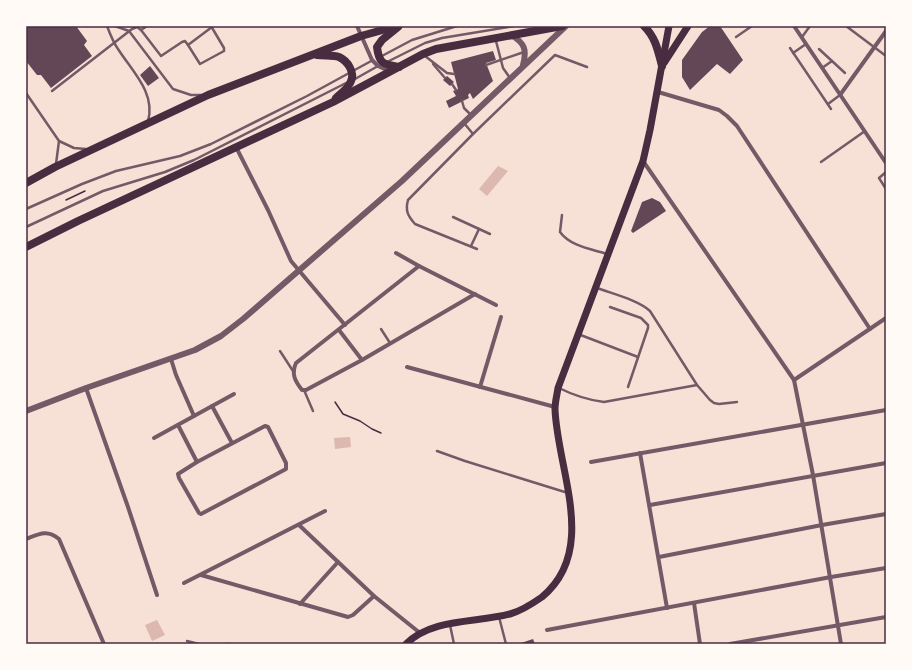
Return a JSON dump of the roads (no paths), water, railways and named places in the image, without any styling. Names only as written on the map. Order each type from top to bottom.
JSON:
[{"type":"main road","points":[[26,184],[55,167],[208,95],[361,36],[398,26]]},
{"type":"main road","points":[[398,26],[382,40],[377,47],[378,62],[399,67]]},
{"type":"main road","points":[[26,247],[333,102],[436,48],[562,26]]},
{"type":"main road","points":[[644,26],[656,42],[662,66]]},
{"type":"main road","points":[[406,644],[420,633],[450,625],[499,617],[515,612],[533,603],[544,595],[557,580],[567,561],[571,542],[571,518],[556,427],[555,407],[558,388],[643,161],[658,92],[669,26]]},
{"type":"main road","points":[[662,66],[688,26]]},
{"type":"main road","points":[[314,55],[340,58],[346,62],[352,71],[352,80],[333,102]]},
{"type":"street","points":[[356,26],[378,62],[390,72]]},
{"type":"street","points":[[26,411],[86,388],[195,350],[221,336],[243,319],[402,181],[566,26]]},
{"type":"street","points":[[794,26],[886,163]]},
{"type":"street","points":[[840,95],[886,31]]},
{"type":"street","points":[[511,35],[521,43],[525,52],[523,65]]},
{"type":"street","points":[[658,92],[718,110],[732,121],[870,329]]},
{"type":"street","points":[[236,147],[292,261],[345,325]]},
{"type":"street","points":[[643,161],[794,380],[822,525],[841,644]]},
{"type":"street","points":[[396,252],[418,266],[496,305]]},
{"type":"street","points":[[418,266],[296,363],[293,375],[303,390],[362,360],[475,294]]},
{"type":"street","points":[[480,387],[502,317]]},
{"type":"street","points":[[794,380],[886,318]]},
{"type":"street","points":[[339,330],[362,360]]},
{"type":"street","points":[[171,359],[176,375],[194,416]]},
{"type":"street","points":[[407,367],[555,407]]},
{"type":"street","points":[[86,388],[158,595]]},
{"type":"street","points":[[154,438],[234,394]]},
{"type":"street","points":[[212,406],[232,443]]},
{"type":"street","points":[[591,462],[803,423],[886,410]]},
{"type":"street","points":[[178,425],[197,462]]},
{"type":"street","points":[[266,426],[287,467],[201,514],[197,511],[178,476],[179,472],[197,462],[266,426]]},
{"type":"street","points":[[640,453],[667,608]]},
{"type":"street","points":[[650,505],[886,463]]},
{"type":"street","points":[[184,583],[325,511]]},
{"type":"street","points":[[659,557],[886,514]]},
{"type":"street","points":[[299,525],[374,596],[420,633]]},
{"type":"street","points":[[26,539],[48,532],[54,534],[59,539],[104,644]]},
{"type":"street","points":[[300,604],[338,562]]},
{"type":"street","points":[[547,630],[886,568]]},
{"type":"street","points":[[201,575],[348,617],[353,615],[374,596]]},
{"type":"street","points":[[694,603],[700,644]]},
{"type":"street","points":[[730,644],[886,617]]},
{"type":"lane","points":[[107,26],[114,43],[139,78],[149,100],[150,115],[146,125]]},
{"type":"lane","points":[[115,26],[129,32],[173,89],[191,95],[208,95]]},
{"type":"lane","points":[[141,30],[147,26]]},
{"type":"lane","points":[[52,91],[114,43],[138,27],[161,56],[185,41],[200,64],[224,50],[211,26],[188,45]]},
{"type":"lane","points":[[26,227],[103,191],[165,172],[194,160],[352,80],[412,40],[457,26]]},
{"type":"lane","points":[[26,210],[82,184],[116,171],[180,156],[211,144],[266,118],[352,71],[425,43],[442,38],[514,26]]},
{"type":"lane","points":[[736,37],[752,26]]},
{"type":"lane","points":[[802,38],[810,26]]},
{"type":"lane","points":[[846,26],[886,56]]},
{"type":"lane","points":[[495,38],[503,68],[510,78]]},
{"type":"lane","points":[[793,53],[806,44]]},
{"type":"lane","points":[[790,48],[831,109]]},
{"type":"lane","points":[[819,48],[845,73]]},
{"type":"lane","points":[[486,65],[525,52]]},
{"type":"lane","points":[[423,54],[447,72],[454,74]]},
{"type":"lane","points":[[477,249],[415,224],[408,216],[406,208],[408,200],[473,134],[555,55],[587,68]]},
{"type":"lane","points":[[822,68],[832,61]]},
{"type":"lane","points":[[432,62],[445,78]]},
{"type":"lane","points":[[452,84],[456,90]]},
{"type":"lane","points":[[26,94],[27,98],[59,141],[74,148],[95,149]]},
{"type":"lane","points":[[828,104],[840,95]]},
{"type":"lane","points":[[462,101],[464,108],[471,115]]},
{"type":"lane","points":[[464,123],[473,134]]},
{"type":"lane","points":[[821,162],[865,131]]},
{"type":"lane","points":[[55,167],[59,141]]},
{"type":"lane","points":[[886,172],[879,178],[886,189]]},
{"type":"lane","points":[[562,215],[560,232],[564,237],[584,247],[608,254]]},
{"type":"lane","points":[[452,218],[490,234]]},
{"type":"lane","points":[[471,246],[479,229]]},
{"type":"lane","points":[[596,287],[646,307],[697,385],[710,400],[719,404],[737,402]]},
{"type":"lane","points":[[610,307],[641,318],[648,325],[628,386]]},
{"type":"lane","points":[[381,329],[390,343]]},
{"type":"lane","points":[[578,334],[638,357]]},
{"type":"lane","points":[[280,351],[293,371]]},
{"type":"lane","points":[[558,388],[571,394],[604,402],[697,385]]},
{"type":"lane","points":[[303,390],[313,411]]},
{"type":"lane","points":[[437,451],[568,493]]},
{"type":"lane","points":[[499,617],[506,644]]},
{"type":"lane","points":[[450,625],[454,644]]},
{"type":"lane","points":[[186,640],[199,644]]},
{"type":"lane","points":[[225,644],[230,644]]}]
